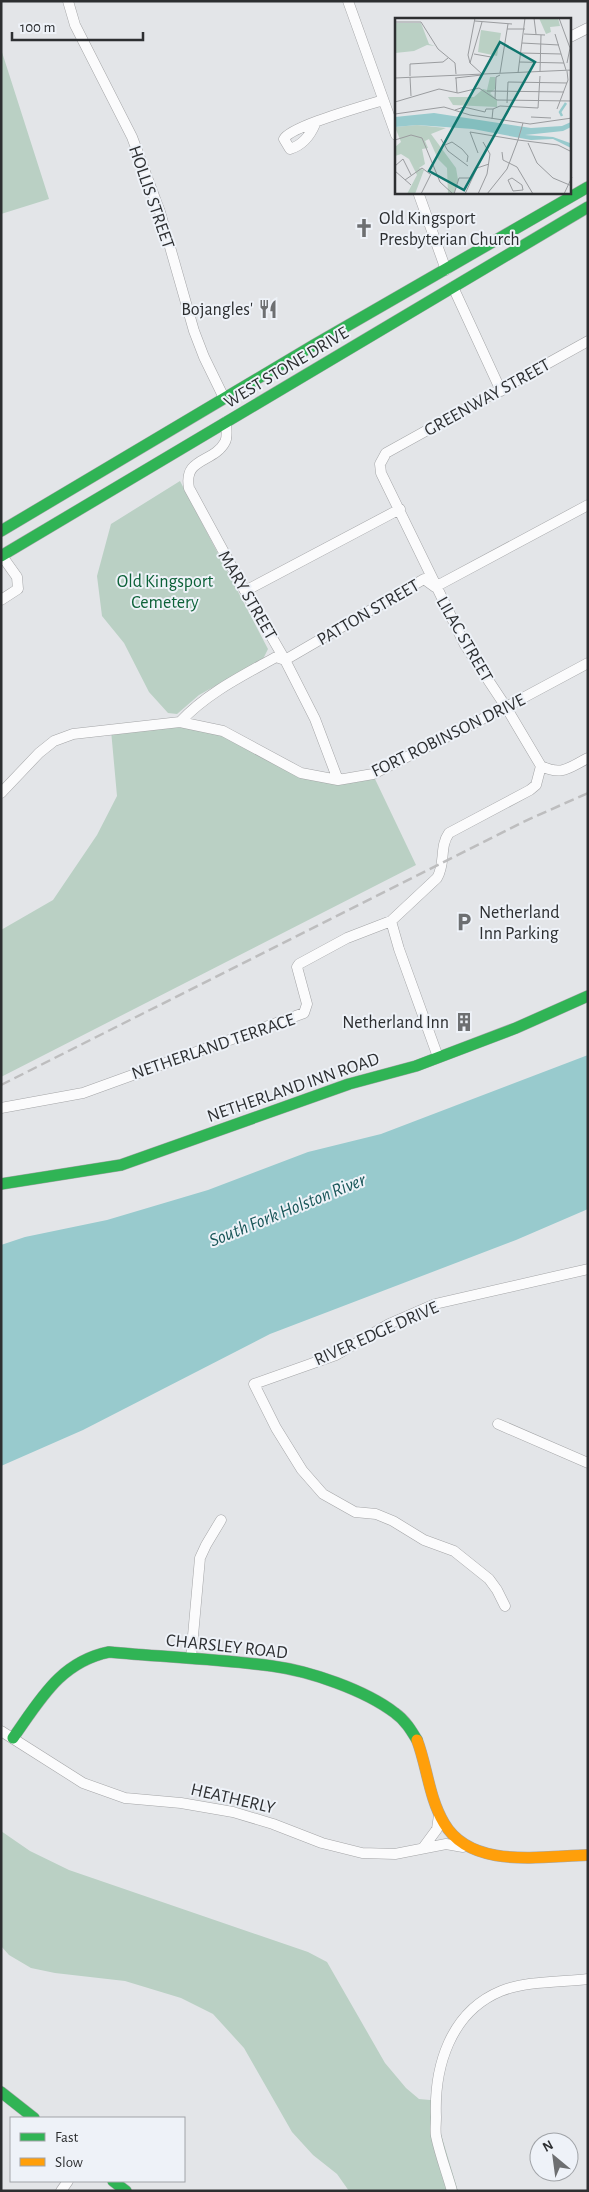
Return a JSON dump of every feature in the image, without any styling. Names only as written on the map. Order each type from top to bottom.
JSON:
[{"type":"main road","name":"WEST STONE DRIVE","points":[[1,530],[588,187]]},
{"type":"main road","name":"WEST STONE DRIVE","points":[[2,555],[588,207]]},
{"type":"main road","points":[[446,270],[453,287]]},
{"type":"main road","points":[[352,324],[367,326],[376,333]]},
{"type":"main road","points":[[224,398],[226,422]]},
{"type":"main road","name":"NETHERLAND INN ROAD","points":[[1,1184],[121,1165],[349,1084],[416,1066],[516,1028],[588,996]]},
{"type":"main road","name":"CHARSLEY ROAD","points":[[13,1738],[63,1673],[76,1662],[90,1655],[109,1652],[273,1666],[294,1670],[363,1696],[400,1716],[415,1737],[421,1750],[437,1804]]},
{"type":"main road","name":"HEATHERLY","points":[[437,1804],[448,1831],[469,1848],[489,1854],[533,1856],[588,1855]]},
{"type":"main road","points":[[1,2092],[33,2117]]},
{"type":"main road","points":[[114,2182],[126,2191]]},
{"type":"street","name":"HOLLIS STREET","points":[[68,1],[76,25],[132,137],[160,212],[194,331],[204,358],[224,398]]},
{"type":"street","points":[[348,1],[383,100],[393,114],[395,128]]},
{"type":"street","points":[[572,36],[588,28]]},
{"type":"street","points":[[315,124],[383,100]]},
{"type":"street","points":[[419,194],[446,270]]},
{"type":"street","points":[[453,287],[501,391]]},
{"type":"street","name":"GREENWAY STREET","points":[[386,453],[501,391],[588,341]]},
{"type":"street","name":"MARY STREET","points":[[226,422],[226,441],[219,449],[192,468],[187,479],[193,497],[285,660],[315,719],[338,780]]},
{"type":"street","name":"LILAC STREET","points":[[386,453],[380,464],[381,473],[400,509],[435,587],[465,645],[541,766]]},
{"type":"street","name":"PATTON STREET","points":[[180,722],[194,707],[213,693],[276,657],[285,660],[424,579],[435,587],[588,505]]},
{"type":"street","points":[[245,591],[400,509]]},
{"type":"street","points":[[1,600],[18,589],[17,577],[2,555]]},
{"type":"street","name":"FORT ROBINSON DRIVE","points":[[1,792],[39,753],[54,742],[73,734],[180,722],[223,731],[302,773],[338,780],[373,774],[506,708],[588,663]]},
{"type":"street","points":[[438,1058],[399,949],[391,921],[442,870],[442,848],[449,833],[530,790],[536,784],[541,766],[553,772],[560,772],[588,758]]},
{"type":"street","name":"NETHERLAND TERRACE","points":[[1,1108],[83,1093],[304,1014],[307,1004],[297,968],[299,964],[348,938],[391,921]]},
{"type":"street","name":"RIVER EDGE DRIVE","points":[[505,1606],[489,1579],[464,1558],[439,1544],[424,1540],[393,1521],[376,1514],[355,1512],[323,1494],[302,1470],[281,1436],[254,1384],[336,1354],[389,1324],[435,1304],[588,1269]]},
{"type":"street","points":[[498,1424],[588,1463]]},
{"type":"street","points":[[191,1658],[200,1558],[221,1520]]},
{"type":"street","name":"HEATHERLY","points":[[1,1731],[83,1783],[125,1798],[181,1803],[233,1812],[273,1824],[322,1843],[362,1853],[395,1854],[446,1844],[469,1848]]},
{"type":"street","points":[[422,1848],[428,1843],[437,1829],[439,1822],[437,1804]]},
{"type":"street","points":[[452,2191],[436,2134],[435,2093],[440,2062],[450,2039],[474,2008],[500,1991],[512,1987],[588,1979]]},
{"type":"green space","points":[[1,49],[49,199],[1,214]]},
{"type":"green space","name":"Old Kingsport Cemetery","points":[[180,481],[268,649],[263,659],[199,695],[177,714],[168,713],[149,692],[124,643],[102,616],[97,576],[111,524]]},
{"type":"green space","points":[[202,725],[302,773],[338,780],[375,779],[416,865],[1,1077],[1,930],[53,900],[97,835],[117,796],[111,730]]},
{"type":"green space","points":[[1,1831],[30,1851],[69,1870],[308,1952],[327,1962],[385,2063],[406,2088],[419,2099],[441,2101],[441,2134],[458,2191],[349,2191],[337,2174],[313,2155],[292,2132],[244,2048],[213,2014],[181,1998],[125,1981],[55,1973],[31,1968],[9,1955],[1,1946]]},
{"type":"water","name":"South Fork Holston River","points":[[588,1055],[588,1209],[516,1240],[270,1334],[83,1430],[1,1466],[1,1245],[25,1237],[107,1220],[208,1190],[308,1152],[381,1134]]},
{"type":"railway","points":[[1,1085],[523,822],[588,793]]},
{"type":"traffic: fast","points":[[1,531],[314,345],[588,187]]},
{"type":"traffic: fast","points":[[1,556],[588,207]]},
{"type":"traffic: fast","points":[[1,1184],[121,1165],[349,1084],[416,1066],[516,1028],[588,996]]},
{"type":"traffic: fast","points":[[13,1738],[42,1697],[64,1674],[77,1664],[109,1652],[272,1666],[303,1672],[353,1689],[383,1705],[402,1719],[417,1740]]},
{"type":"traffic: fast","points":[[1,2092],[33,2117]]},
{"type":"traffic: fast","points":[[114,2182],[126,2191]]},
{"type":"traffic: slow","points":[[417,1740],[435,1803],[444,1823],[456,1838],[471,1848],[489,1854],[509,1857],[529,1858],[588,1855]]},
{"type":"place","name":"Old Kingsport Presbyterian Church","points":[[364,228]]},
{"type":"place","name":"Bojangles'","points":[[268,309]]},
{"type":"place","name":"Netherland Inn Parking","points":[[464,922]]},
{"type":"place","name":"Netherland Inn","points":[[464,1022]]}]
